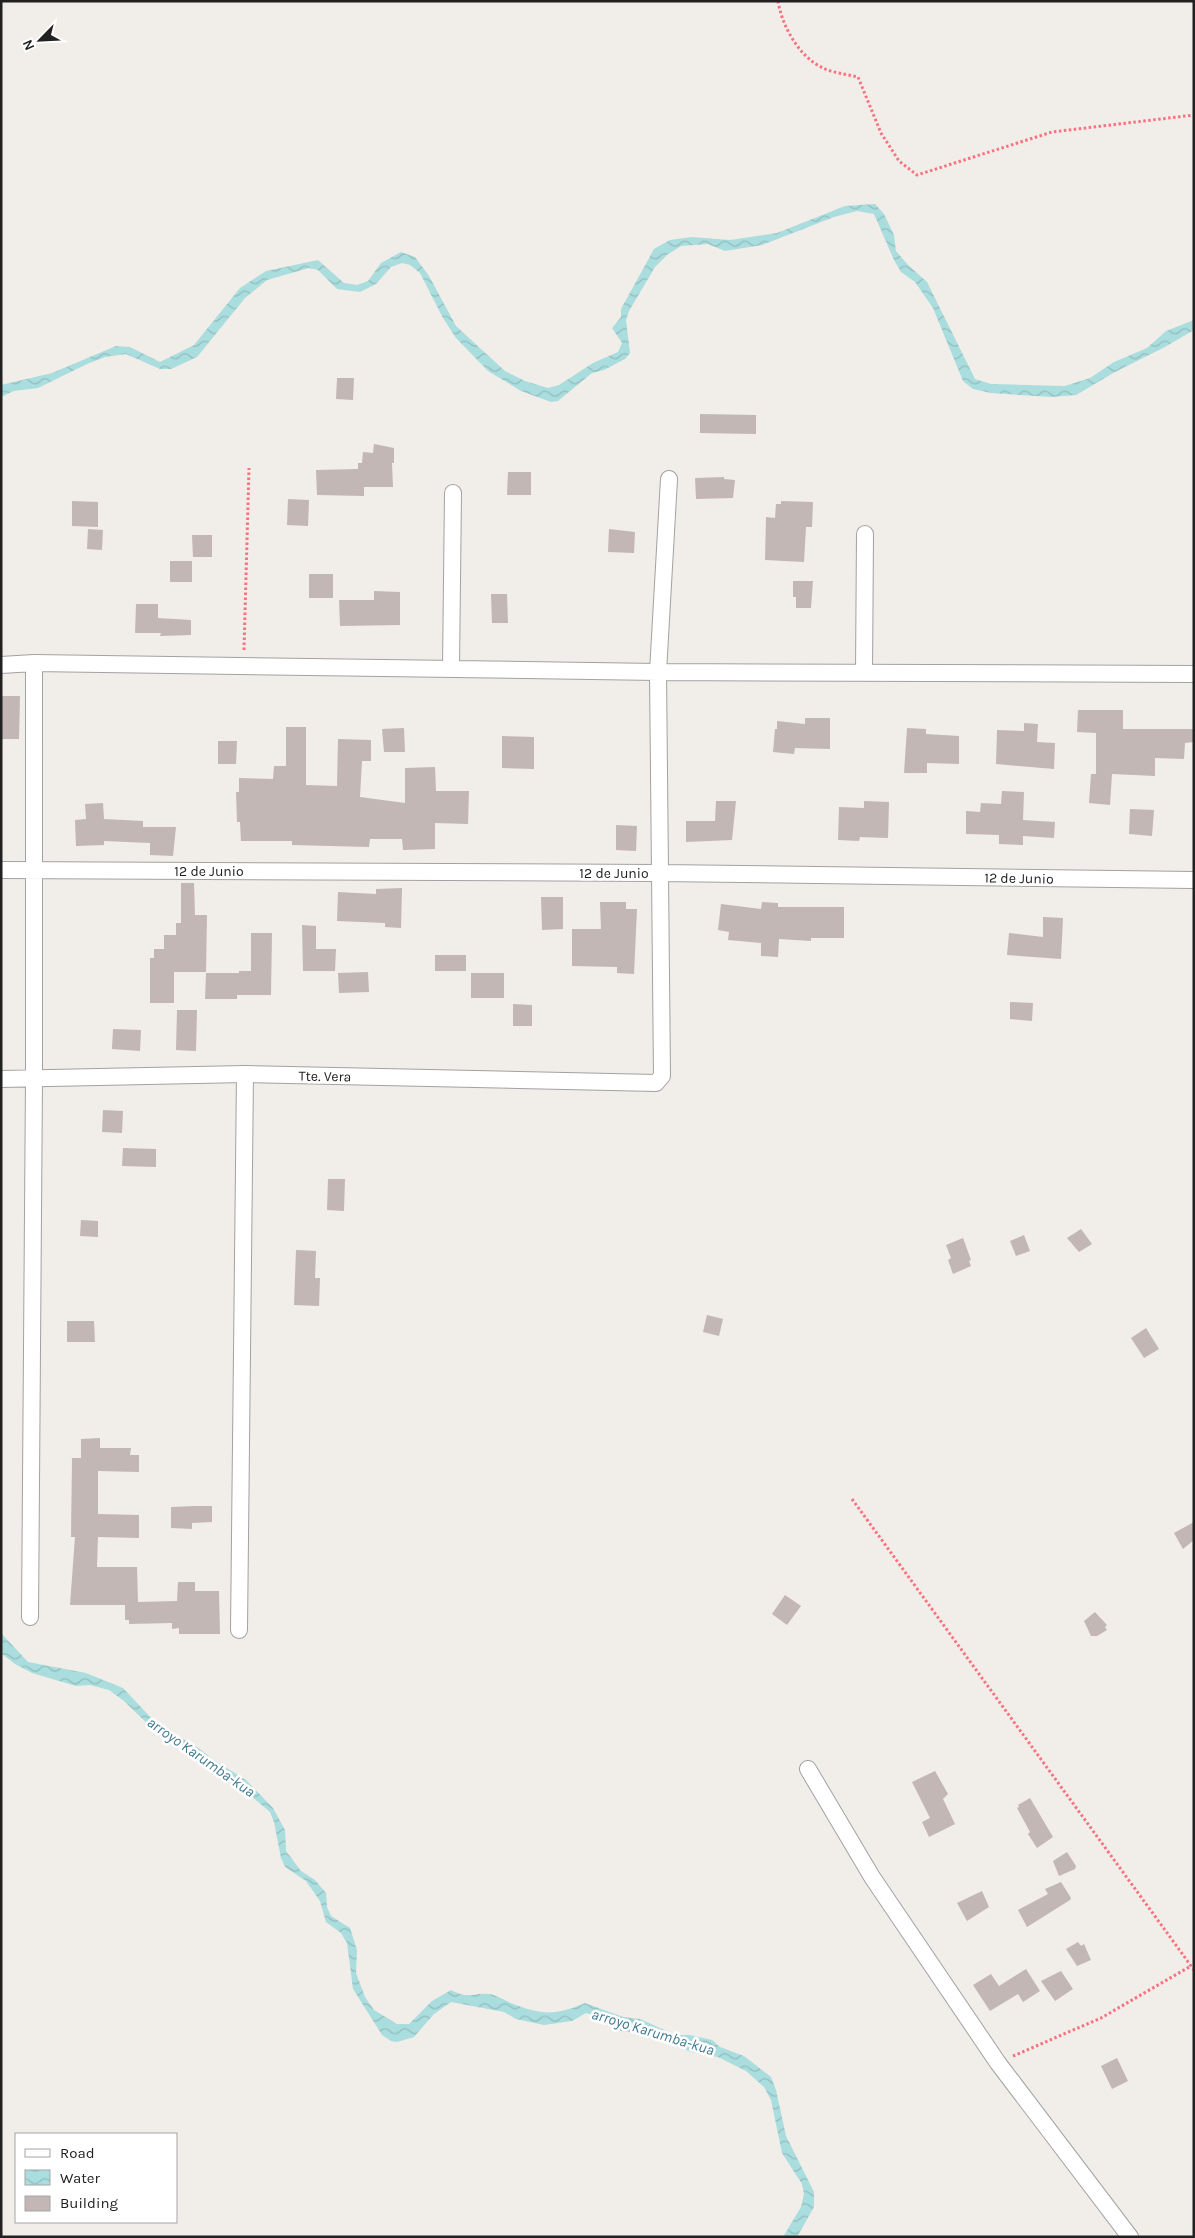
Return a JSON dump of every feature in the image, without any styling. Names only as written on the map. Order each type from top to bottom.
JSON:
[{"type":"street","points":[[659,873],[658,672],[670,480]]},
{"type":"street","points":[[451,668],[453,493]]},
{"type":"street","points":[[864,673],[865,534]]},
{"type":"street","points":[[30,1617],[34,1079],[34,664]]},
{"type":"street","points":[[1,665],[451,668],[658,672],[1194,674]]},
{"type":"street","name":"12 de Junio","points":[[1,870],[659,873],[1194,880]]},
{"type":"street","name":"Tte. Vera","points":[[1,1079],[245,1074],[656,1083],[662,1076],[659,873]]},
{"type":"street","points":[[239,1630],[245,1074]]},
{"type":"street","points":[[808,1769],[872,1877],[998,2062],[1130,2237]]},
{"type":"path","points":[[778,1],[781,19],[808,59],[824,68],[858,77],[882,133],[899,161],[917,175],[1052,132],[1194,116]]},
{"type":"path","points":[[243,666],[249,468]]},
{"type":"path","points":[[852,1499],[1192,1968],[1101,2018],[998,2062]]},
{"type":"water","points":[[875,204],[884,214],[894,235],[896,251],[927,282],[975,379],[991,384],[1065,386],[1090,378],[1114,362],[1147,348],[1166,331],[1194,320],[1194,330],[1076,395],[1052,397],[991,393],[973,389],[963,381],[933,308],[915,282],[901,272],[894,260],[874,214],[857,211],[834,217],[762,245],[725,251],[708,244],[681,246],[667,255],[655,267],[629,311],[626,320],[630,353],[625,359],[604,370],[592,373],[558,401],[551,402],[521,391],[488,371],[456,338],[443,318],[420,273],[410,265],[402,263],[391,267],[376,284],[360,292],[337,289],[318,270],[309,268],[267,280],[245,298],[197,357],[171,369],[160,369],[126,354],[105,357],[38,388],[14,391],[1,397],[1,385],[52,373],[116,346],[130,347],[160,362],[194,345],[240,288],[266,271],[318,260],[344,283],[357,285],[368,281],[381,263],[401,252],[415,257],[429,276],[456,326],[505,371],[525,381],[548,388],[559,385],[593,363],[618,352],[622,343],[612,328],[621,317],[621,309],[654,249],[670,240],[692,237],[730,240],[777,233],[845,206]]},
{"type":"water","name":"arroyo Karumba-kua","points":[[1,1633],[28,1662],[86,1673],[123,1688],[155,1722],[246,1780],[273,1808],[285,1830],[286,1851],[301,1871],[315,1880],[326,1893],[327,1907],[331,1916],[350,1928],[357,1950],[356,1973],[365,1997],[374,2010],[397,2024],[409,2024],[432,2001],[451,1990],[463,1995],[484,1994],[497,1996],[511,2003],[540,2012],[556,2012],[585,2003],[623,2017],[640,2019],[675,2035],[689,2035],[712,2040],[720,2047],[744,2056],[771,2077],[776,2090],[786,2136],[814,2192],[814,2207],[797,2237],[783,2237],[801,2207],[804,2194],[802,2184],[782,2153],[771,2100],[764,2087],[746,2071],[718,2057],[691,2052],[656,2036],[621,2031],[596,2016],[586,2013],[572,2021],[544,2025],[516,2019],[504,2012],[451,2002],[434,2014],[414,2037],[397,2042],[391,2041],[382,2035],[353,1989],[347,1943],[341,1933],[326,1922],[320,1901],[306,1881],[285,1867],[270,1812],[225,1774],[210,1768],[188,1750],[155,1731],[124,1701],[109,1690],[90,1685],[76,1686],[32,1673],[15,1664],[1,1653]]},
{"type":"building","points":[[337,378],[354,378],[353,400],[336,399]]},
{"type":"building","points":[[700,414],[756,415],[756,434],[700,433]]},
{"type":"building","points":[[374,444],[394,448],[394,463],[392,463],[393,487],[364,487],[364,496],[317,495],[316,470],[358,469],[358,463],[362,463],[363,452],[373,453]]},
{"type":"building","points":[[508,472],[531,472],[531,495],[507,495]]},
{"type":"building","points":[[724,477],[724,479],[735,480],[733,498],[696,499],[695,478]]},
{"type":"building","points":[[288,499],[309,500],[308,526],[287,525]]},
{"type":"building","points":[[72,501],[98,502],[98,527],[72,526]]},
{"type":"building","points":[[781,501],[813,502],[812,527],[806,527],[804,562],[765,560],[766,517],[775,518],[776,504],[781,504]]},
{"type":"building","points":[[88,529],[103,530],[102,550],[87,549]]},
{"type":"building","points":[[609,529],[635,532],[634,553],[608,552]]},
{"type":"building","points":[[192,535],[212,535],[212,557],[193,557]]},
{"type":"building","points":[[170,561],[192,561],[192,582],[170,582]]},
{"type":"building","points":[[309,574],[333,574],[333,598],[309,598]]},
{"type":"building","points":[[793,581],[813,581],[811,608],[796,608],[796,597],[793,597]]},
{"type":"building","points":[[374,591],[400,592],[400,625],[340,626],[339,600],[374,600]]},
{"type":"building","points":[[491,594],[507,594],[508,623],[492,623]]},
{"type":"building","points":[[136,604],[158,604],[158,618],[191,620],[191,635],[160,636],[161,633],[135,633]]},
{"type":"building","points":[[1,696],[20,696],[19,739],[1,739]]},
{"type":"building","points":[[1078,710],[1123,710],[1123,729],[1194,729],[1194,742],[1185,743],[1184,759],[1155,758],[1155,776],[1112,774],[1110,805],[1089,803],[1091,774],[1096,774],[1096,733],[1077,732]]},
{"type":"building","points":[[805,718],[830,718],[830,749],[795,748],[794,754],[773,752],[777,721],[805,724]]},
{"type":"building","points":[[1024,723],[1038,724],[1037,742],[1055,743],[1054,769],[996,764],[997,730],[1024,731]]},
{"type":"building","points":[[286,727],[306,727],[306,785],[337,786],[338,739],[371,740],[371,761],[362,761],[360,797],[405,803],[405,768],[435,767],[436,791],[469,791],[468,824],[435,823],[435,849],[403,850],[402,839],[370,839],[369,847],[292,845],[292,841],[241,841],[240,822],[237,822],[236,792],[239,792],[239,778],[273,779],[274,766],[286,766]]},
{"type":"building","points":[[404,728],[405,752],[384,752],[382,729]]},
{"type":"building","points":[[907,728],[926,729],[926,734],[959,736],[959,764],[927,763],[927,773],[904,773]]},
{"type":"building","points":[[502,736],[534,737],[534,769],[502,768]]},
{"type":"building","points":[[218,741],[237,741],[236,764],[218,764]]},
{"type":"building","points":[[1002,791],[1024,792],[1023,820],[1055,822],[1054,838],[1023,836],[1023,845],[999,844],[999,835],[966,834],[966,811],[980,812],[981,803],[1001,804]]},
{"type":"building","points":[[716,801],[736,801],[732,840],[686,842],[686,821],[715,821]]},
{"type":"building","points":[[864,801],[889,802],[888,838],[860,837],[859,841],[838,840],[839,807],[864,808]]},
{"type":"building","points":[[103,803],[104,819],[143,821],[143,827],[176,827],[173,856],[150,855],[150,843],[104,841],[104,845],[76,846],[75,820],[86,819],[85,804]]},
{"type":"building","points":[[1130,809],[1154,810],[1152,836],[1129,834]]},
{"type":"building","points":[[616,825],[637,826],[636,851],[616,850]]},
{"type":"building","points":[[181,883],[194,883],[195,915],[207,915],[206,972],[174,972],[174,1003],[150,1003],[150,958],[154,958],[154,949],[164,949],[164,935],[176,935],[176,923],[181,923]]},
{"type":"building","points":[[402,888],[401,928],[385,927],[385,923],[337,921],[338,892],[376,894],[376,889]]},
{"type":"building","points":[[541,897],[563,897],[563,929],[542,930]]},
{"type":"building","points":[[600,902],[626,902],[626,909],[637,909],[634,974],[617,973],[617,967],[572,966],[572,929],[601,929]]},
{"type":"building","points":[[762,902],[778,903],[778,907],[844,907],[844,938],[811,938],[811,941],[779,939],[778,957],[761,956],[761,943],[728,940],[729,932],[718,930],[721,904],[761,909]]},
{"type":"building","points":[[1043,917],[1063,918],[1061,959],[1007,955],[1009,933],[1043,937]]},
{"type":"building","points":[[302,925],[316,926],[316,949],[336,949],[335,971],[303,971]]},
{"type":"building","points":[[251,933],[272,933],[271,995],[237,995],[237,999],[205,999],[206,973],[251,971]]},
{"type":"building","points":[[435,955],[466,955],[466,971],[435,971]]},
{"type":"building","points":[[368,972],[369,992],[339,993],[338,973]]},
{"type":"building","points":[[471,973],[504,973],[504,998],[471,998]]},
{"type":"building","points":[[1010,1002],[1033,1003],[1032,1021],[1010,1019]]},
{"type":"building","points":[[513,1004],[532,1005],[532,1026],[513,1026]]},
{"type":"building","points":[[177,1010],[197,1010],[196,1051],[176,1050]]},
{"type":"building","points":[[113,1029],[141,1030],[140,1051],[112,1049]]},
{"type":"building","points":[[103,1110],[123,1111],[122,1133],[102,1132]]},
{"type":"building","points":[[123,1148],[156,1149],[156,1167],[122,1166]]},
{"type":"building","points":[[328,1179],[345,1179],[344,1211],[327,1210]]},
{"type":"building","points":[[81,1220],[98,1221],[98,1237],[80,1236]]},
{"type":"building","points":[[1081,1229],[1092,1244],[1079,1252],[1067,1238]]},
{"type":"building","points":[[1024,1235],[1030,1251],[1016,1256],[1010,1241]]},
{"type":"building","points":[[963,1238],[971,1260],[969,1261],[971,1266],[953,1274],[948,1260],[951,1258],[946,1245]]},
{"type":"building","points":[[296,1250],[316,1251],[315,1278],[320,1278],[319,1306],[294,1305]]},
{"type":"building","points":[[707,1315],[723,1319],[719,1336],[703,1332]]},
{"type":"building","points":[[67,1321],[94,1321],[95,1342],[67,1342]]},
{"type":"building","points":[[1146,1328],[1159,1349],[1144,1358],[1131,1338]]},
{"type":"building","points":[[100,1438],[100,1448],[131,1448],[130,1455],[139,1455],[139,1472],[98,1471],[98,1514],[139,1515],[139,1538],[98,1537],[97,1567],[137,1567],[138,1602],[177,1601],[178,1582],[195,1582],[195,1591],[219,1591],[220,1634],[179,1634],[179,1628],[172,1629],[172,1623],[129,1624],[129,1620],[125,1620],[125,1605],[70,1605],[75,1537],[71,1537],[72,1458],[81,1458],[81,1439]]},
{"type":"building","points":[[212,1506],[212,1522],[192,1523],[192,1529],[171,1528],[171,1507]]},
{"type":"building","points":[[1194,1522],[1194,1540],[1183,1549],[1174,1533]]},
{"type":"building","points":[[785,1595],[801,1606],[787,1625],[772,1614]]},
{"type":"building","points":[[1095,1612],[1107,1625],[1105,1627],[1107,1630],[1097,1636],[1091,1636],[1084,1621]]},
{"type":"building","points":[[935,1771],[948,1794],[943,1799],[955,1824],[929,1837],[922,1822],[930,1818],[912,1782]]},
{"type":"building","points":[[1030,1798],[1053,1837],[1037,1848],[1028,1834],[1030,1832],[1017,1808],[1019,1807],[1018,1805]]},
{"type":"building","points":[[1067,1852],[1076,1866],[1075,1869],[1059,1876],[1053,1861]]},
{"type":"building","points":[[1061,1882],[1071,1898],[1070,1900],[1027,1927],[1018,1910],[1048,1894],[1045,1889]]},
{"type":"building","points":[[982,1891],[989,1907],[967,1921],[957,1903]]},
{"type":"building","points":[[1078,1942],[1081,1946],[1084,1944],[1091,1960],[1077,1966],[1066,1949]]},
{"type":"building","points":[[1026,1969],[1040,1991],[1023,2002],[1018,1994],[990,2011],[973,1985],[991,1974],[999,1986]]},
{"type":"building","points":[[1061,1971],[1073,1989],[1055,2001],[1041,1981]]},
{"type":"building","points":[[1117,2058],[1128,2081],[1112,2089],[1101,2066]]}]
